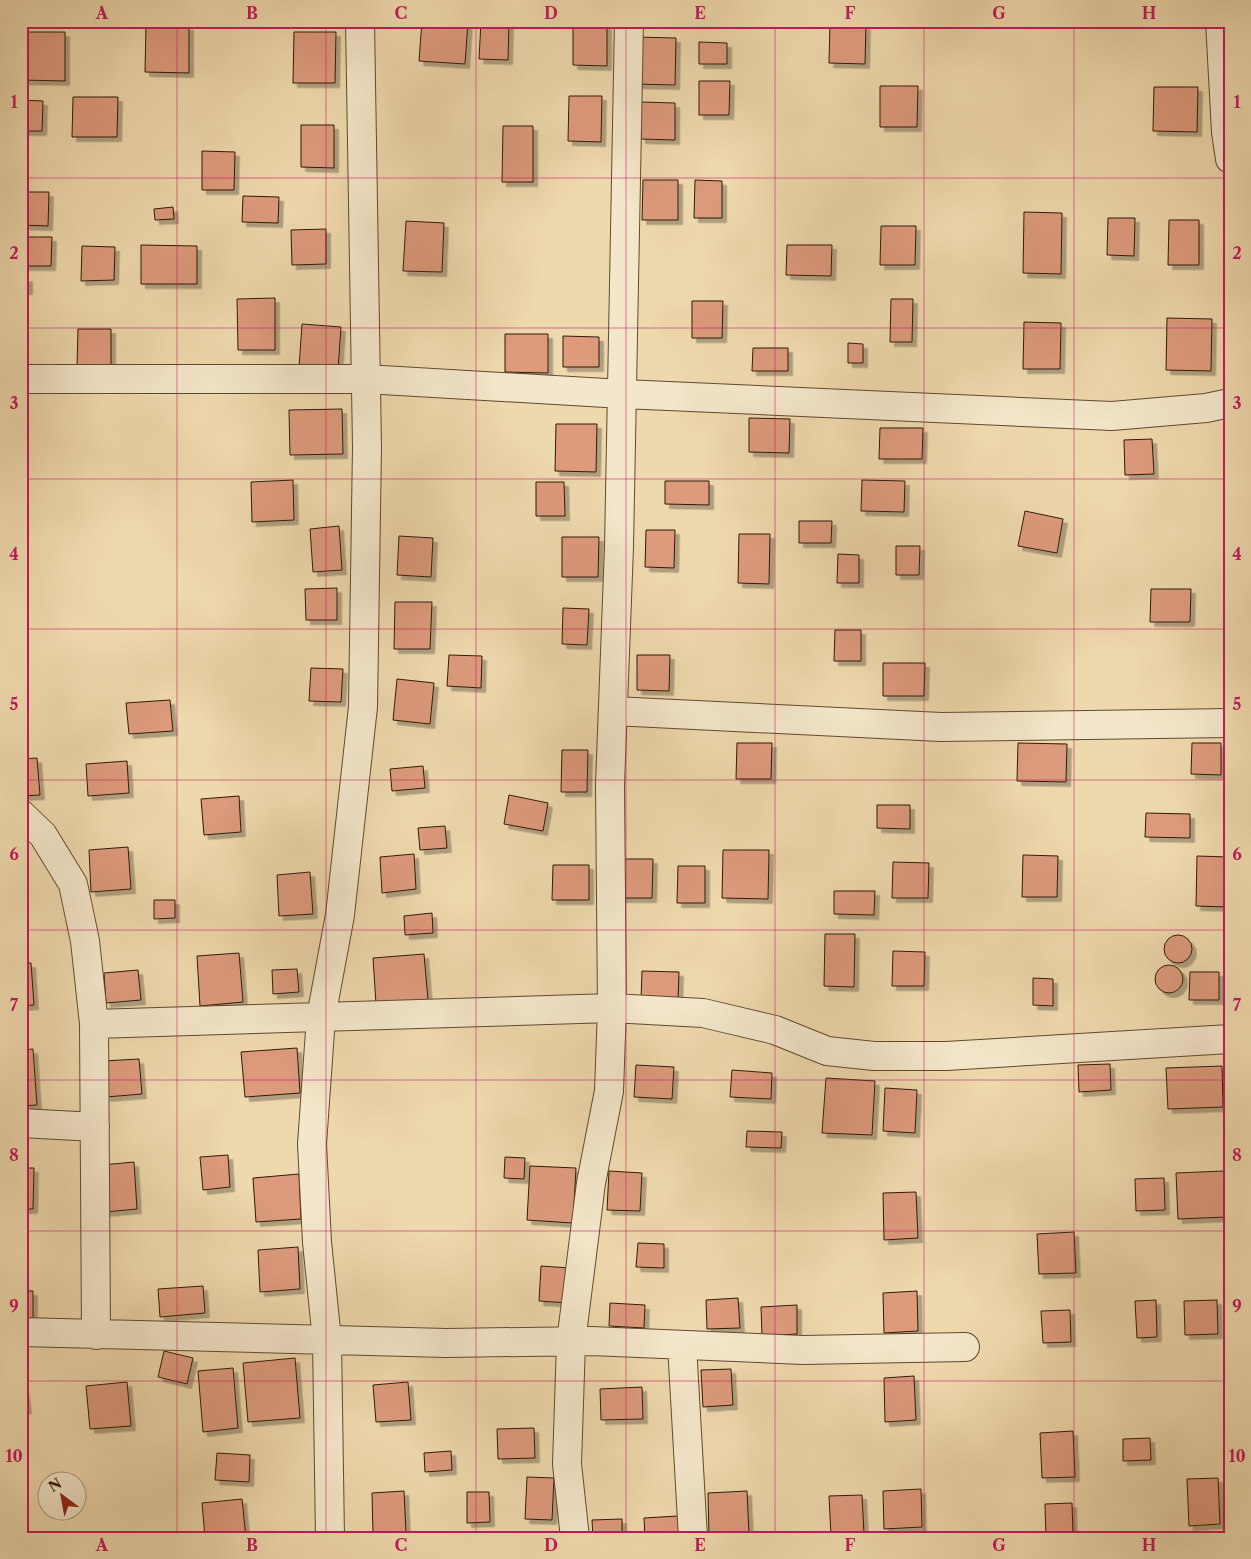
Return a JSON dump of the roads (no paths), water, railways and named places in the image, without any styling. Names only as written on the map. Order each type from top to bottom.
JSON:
[{"type":"street","points":[[330,1538],[327,1340],[317,1242],[312,1144],[321,1017],[340,915],[363,707],[366,379],[360,21]]},
{"type":"street","points":[[575,1538],[567,1464],[571,1342],[591,1183],[608,1091],[612,1008],[610,785],[623,394],[629,21]]},
{"type":"street","points":[[1220,21],[1226,132],[1230,159]]},
{"type":"street","points":[[21,379],[366,379],[623,394],[1112,416],[1206,408],[1230,403]]},
{"type":"street","points":[[613,712],[941,726],[1230,723]]},
{"type":"street","points":[[21,814],[44,835],[72,884],[85,941],[94,1024],[96,1335]]},
{"type":"street","points":[[94,1024],[612,1008],[703,1013],[776,1030],[828,1051],[874,1056],[946,1056],[1230,1039]]},
{"type":"street","points":[[21,1123],[95,1126]]},
{"type":"street","points":[[21,1332],[446,1344],[571,1342],[803,1350],[965,1347]]},
{"type":"street","points":[[682,1345],[694,1538]]}]
